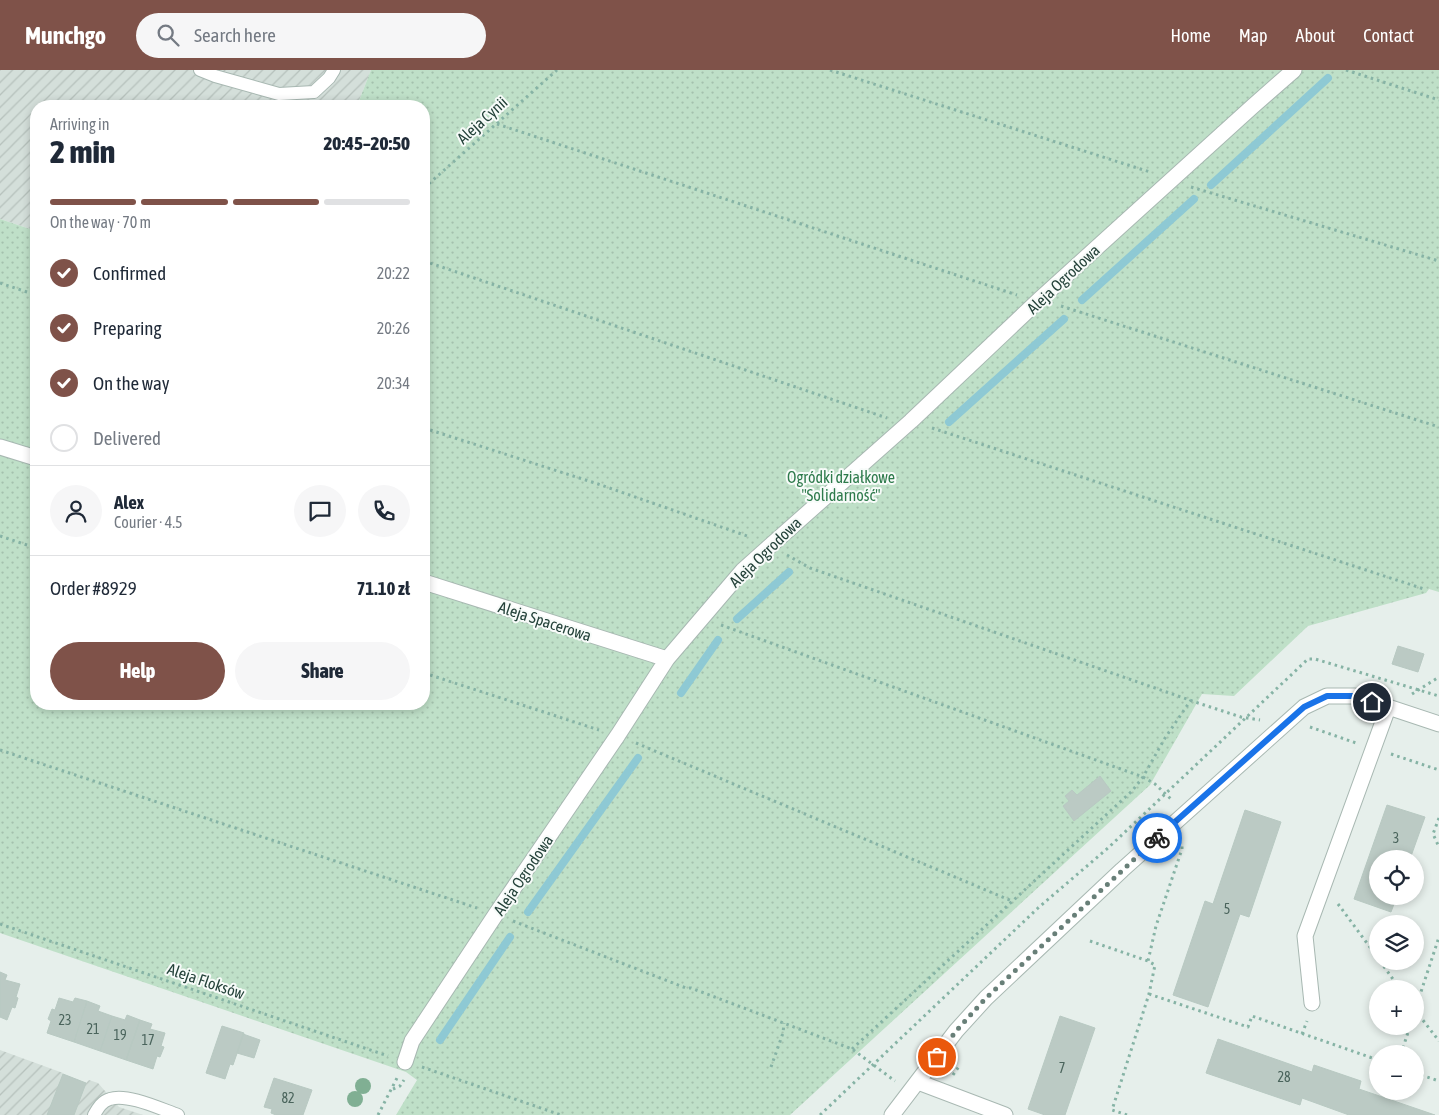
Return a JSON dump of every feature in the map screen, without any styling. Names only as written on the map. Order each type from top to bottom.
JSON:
[{"type":"street","name":"Aleja Ogrodowa","points":[[405,1062],[412,1042],[667,659],[743,570],[911,421],[1040,300],[1294,70]]},
{"type":"street","points":[[0,447],[30,456]]},
{"type":"street","name":"Aleja Spacerowa","points":[[430,584],[667,659]]},
{"type":"street","points":[[892,1115],[956,1031],[986,998],[1115,876],[1304,707],[1327,696],[1355,696],[1439,724]]},
{"type":"street","points":[[1312,1003],[1305,936],[1388,708]]},
{"type":"street","points":[[918,1082],[1005,1115]]},
{"type":"lane","points":[[200,70],[279,94],[314,92],[329,78],[334,70]]},
{"type":"lane","points":[[94,1115],[99,1105],[110,1099],[123,1097],[178,1115]]},
{"type":"path","name":"Aleja Cynii","points":[[430,183],[558,70]]},
{"type":"path","points":[[830,70],[1171,180],[1439,261]]},
{"type":"path","points":[[1346,70],[1439,100]]},
{"type":"path","points":[[497,124],[1023,297],[1040,300],[1439,427]]},
{"type":"path","points":[[0,283],[30,293]]},
{"type":"path","points":[[430,430],[598,484],[744,534],[770,545],[810,568],[1241,717]]},
{"type":"path","points":[[0,536],[30,546]]},
{"type":"path","points":[[702,618],[1143,777],[1164,791]]},
{"type":"path","points":[[430,675],[618,735],[1012,901]]},
{"type":"path","points":[[852,1049],[1120,802],[1143,777],[1165,738],[1191,700]]},
{"type":"path","points":[[0,750],[496,914],[686,988],[691,988],[852,1049],[874,1065]]},
{"type":"path","points":[[1439,818],[1433,834],[1439,847]]},
{"type":"path","points":[[1148,960],[1156,926],[1182,849]]},
{"type":"path","points":[[1324,884],[1369,946]]},
{"type":"path","name":"Aleja Floksów","points":[[0,924],[561,1115]]},
{"type":"path","points":[[1424,982],[1439,937]]},
{"type":"path","points":[[1090,941],[1148,960],[1155,965],[1149,994],[1109,1115]]},
{"type":"path","points":[[1149,994],[1248,1027],[1252,1016],[1369,1057]]},
{"type":"path","points":[[1424,1021],[1439,1041]]},
{"type":"path","points":[[771,1066],[783,1034],[784,1023]]},
{"type":"path","points":[[378,1115],[405,1062]]},
{"type":"path","points":[[1424,1076],[1439,1081]]},
{"type":"path","points":[[1112,1110],[1127,1115]]},
{"type":"shaded area","points":[[0,70],[371,70],[359,100],[30,100],[30,229],[0,219]]},
{"type":"shaded area","points":[[0,1050],[86,1083],[89,1080],[98,1083],[119,1107],[143,1115],[0,1115]]},
{"type":"green space","name":"Ogródki działkowe \"Solidarność\"","points":[[371,70],[1439,70],[1439,592],[1429,589],[1426,593],[1308,626],[1234,696],[1202,694],[1150,785],[790,1115],[396,1115],[417,1080],[406,1072],[0,933],[0,219],[30,229],[30,710],[430,710],[430,100],[359,100]]},
{"type":"building","points":[[1398,646],[1424,654],[1418,672],[1392,664]]},
{"type":"building","points":[[1100,776],[1111,791],[1074,821],[1063,806],[1069,801],[1065,796],[1072,790],[1077,795]]},
{"type":"building","points":[[1387,805],[1425,817],[1413,850],[1371,850]]},
{"type":"building","points":[[1245,810],[1281,822],[1249,917],[1240,914],[1208,1007],[1173,995],[1205,901],[1213,904]]},
{"type":"building","points":[[1369,856],[1369,904],[1354,899]]},
{"type":"building","points":[[1371,905],[1394,905],[1391,912]]},
{"type":"building","points":[[0,972],[7,975],[5,980],[20,984],[15,1008],[12,1007],[7,1020],[0,1017]]},
{"type":"building","points":[[59,998],[73,1002],[75,998],[87,1001],[74,1042],[47,1033],[51,1021],[48,1019],[52,1009],[55,1010]]},
{"type":"building","points":[[87,1001],[100,1006],[98,1011],[112,1016],[100,1051],[74,1042]]},
{"type":"building","points":[[127,1015],[140,1020],[126,1060],[100,1051],[112,1016],[125,1020]]},
{"type":"building","points":[[1060,1016],[1095,1028],[1065,1115],[1045,1115],[1028,1109]]},
{"type":"building","points":[[140,1020],[152,1024],[150,1029],[165,1033],[161,1046],[164,1047],[160,1057],[157,1056],[153,1069],[126,1060]]},
{"type":"building","points":[[222,1026],[244,1033],[233,1065],[230,1064],[225,1079],[206,1073]]},
{"type":"building","points":[[243,1034],[260,1040],[254,1058],[237,1053]]},
{"type":"building","points":[[1218,1039],[1312,1072],[1314,1065],[1361,1081],[1359,1089],[1369,1092],[1369,1100],[1391,1100],[1435,1115],[1349,1115],[1302,1098],[1300,1105],[1206,1073]]},
{"type":"building","points":[[63,1074],[86,1083],[74,1115],[47,1115]]},
{"type":"building","points":[[274,1078],[312,1090],[303,1115],[276,1115],[271,1113],[272,1109],[264,1107]]},
{"type":"waterway","points":[[1211,185],[1328,78]]},
{"type":"waterway","points":[[1082,300],[1194,199]]},
{"type":"waterway","points":[[949,422],[1064,319]]},
{"type":"waterway","points":[[737,619],[789,572]]},
{"type":"waterway","points":[[681,693],[718,640]]},
{"type":"waterway","points":[[528,912],[638,758]]},
{"type":"waterway","points":[[440,1040],[510,937]]},
{"type":"way so far","points":[[937,1057],[956,1031],[986,998],[1157,838]]},
{"type":"route","points":[[1157,838],[1304,707],[1327,696],[1355,696],[1372,702]]}]
